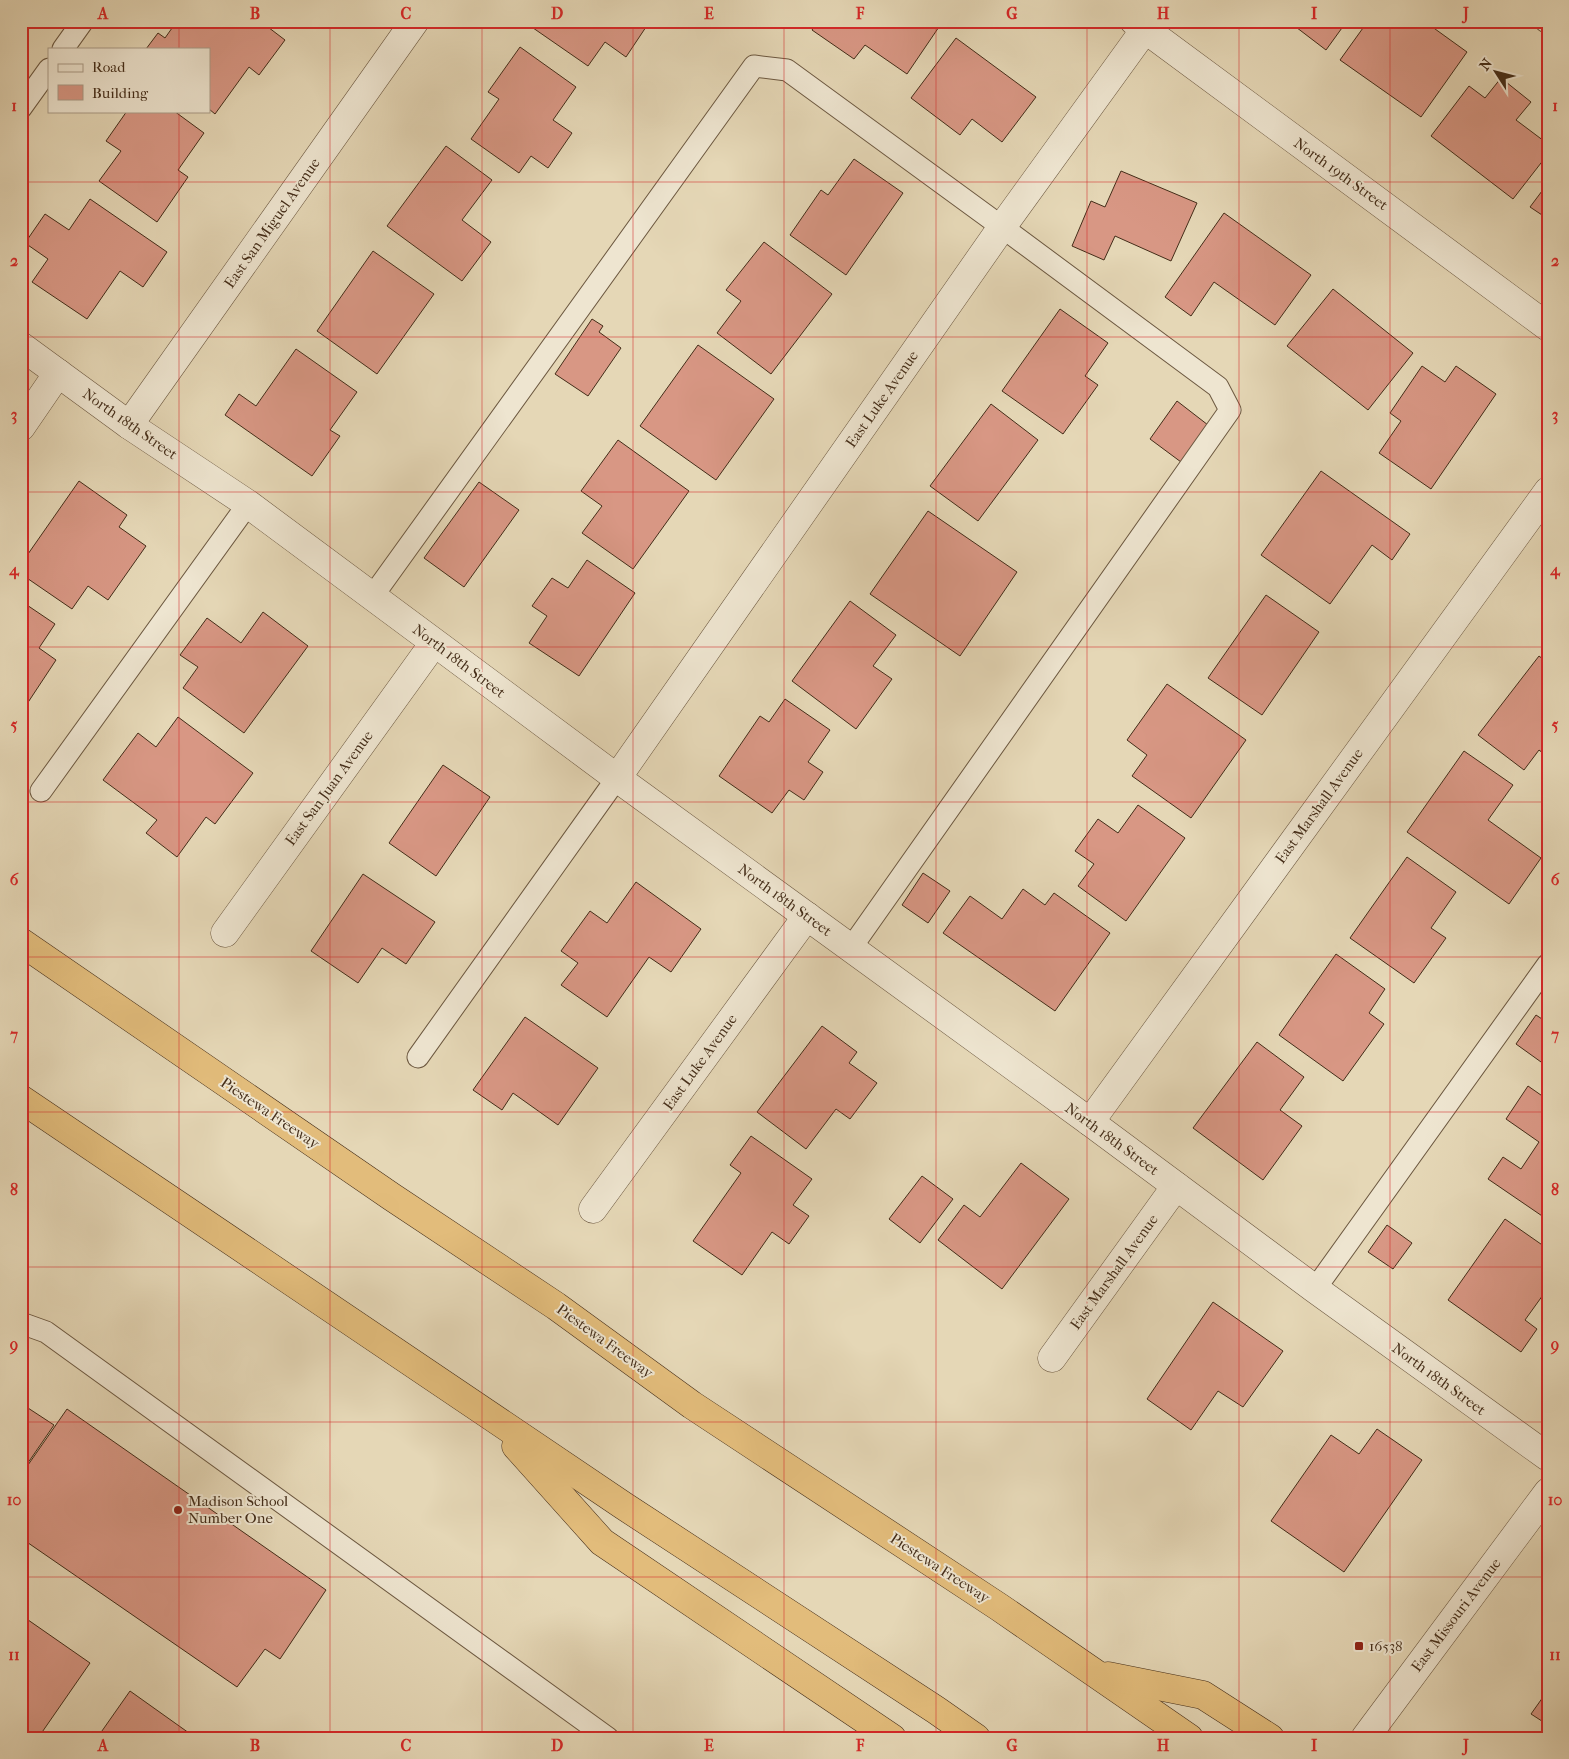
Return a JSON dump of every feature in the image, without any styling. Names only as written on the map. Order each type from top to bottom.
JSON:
[{"type":"highway","name":"Piestewa Freeway","points":[[21,942],[392,1197],[556,1306],[692,1405],[999,1607],[1189,1738]]},
{"type":"highway","points":[[21,1099],[489,1415],[976,1738]]},
{"type":"highway","points":[[489,1415],[602,1542],[892,1738]]},
{"type":"highway","points":[[1096,1674],[1203,1695],[1270,1738]]},
{"type":"street","name":"East San Miguel Avenue","points":[[129,425],[414,21]]},
{"type":"street","name":"East Luke Avenue","points":[[616,778],[1143,24]]},
{"type":"street","name":"North 19th Street","points":[[1143,24],[1548,327]]},
{"type":"street","name":"North 18th Street","points":[[21,346],[129,425],[248,504],[616,778],[1548,1457]]},
{"type":"street","points":[[21,427],[58,374]]},
{"type":"street","name":"East Marshall Avenue","points":[[1090,1122],[1548,491]]},
{"type":"street","name":"East San Juan Avenue","points":[[225,933],[434,643]]},
{"type":"street","name":"East Luke Avenue","points":[[593,1209],[807,916]]},
{"type":"street","name":"East Marshall Avenue","points":[[1052,1358],[1176,1186]]},
{"type":"street","name":"East Missouri Avenue","points":[[1365,1738],[1548,1492]]},
{"type":"lane","points":[[64,48],[83,21]]},
{"type":"lane","points":[[372,597],[754,66],[787,70],[1002,227],[1218,387],[1230,410],[851,948]]},
{"type":"lane","points":[[21,108],[48,70]]},
{"type":"lane","points":[[41,791],[248,504]]},
{"type":"lane","points":[[418,1058],[616,778]]},
{"type":"lane","points":[[1315,1289],[1548,964]]},
{"type":"lane","points":[[21,1323],[46,1332],[608,1738]]},
{"type":"building","points":[[177,21],[260,21],[285,40],[259,75],[249,67],[215,114],[210,110],[210,48],[147,48],[158,33],[165,38]]},
{"type":"building","points":[[523,21],[650,21],[626,57],[605,42],[588,66]]},
{"type":"building","points":[[818,21],[943,21],[907,74],[865,45],[854,59],[812,30]]},
{"type":"building","points":[[1288,21],[1347,21],[1326,50]]},
{"type":"building","points":[[1368,21],[1394,21],[1400,26],[1403,21],[1424,21],[1467,52],[1421,117],[1340,60]]},
{"type":"building","points":[[956,38],[1036,97],[1002,142],[972,119],[960,135],[911,98]]},
{"type":"building","points":[[520,47],[576,87],[553,120],[572,133],[548,168],[531,156],[519,173],[471,139],[499,99],[488,92]]},
{"type":"building","points":[[1501,78],[1531,102],[1516,120],[1548,144],[1548,154],[1513,199],[1431,136],[1469,86],[1485,98]]},
{"type":"building","points":[[126,112],[175,112],[204,133],[178,170],[188,177],[157,222],[99,181],[121,151],[106,141]]},
{"type":"building","points":[[446,146],[492,180],[462,220],[491,242],[462,281],[387,226]]},
{"type":"building","points":[[854,159],[903,193],[846,275],[790,235],[821,190],[828,195]]},
{"type":"building","points":[[1121,171],[1197,203],[1171,261],[1115,236],[1104,260],[1072,246],[1091,201],[1105,207]]},
{"type":"building","points":[[1548,183],[1548,219],[1530,207]]},
{"type":"building","points":[[90,199],[167,252],[143,287],[120,271],[87,319],[32,282],[48,259],[25,243],[45,214],[69,230]]},
{"type":"building","points":[[1224,213],[1311,275],[1275,325],[1214,282],[1191,316],[1165,297]]},
{"type":"building","points":[[764,242],[832,294],[771,374],[717,333],[741,301],[726,290]]},
{"type":"building","points":[[373,251],[434,294],[377,374],[317,331]]},
{"type":"building","points":[[1333,289],[1413,353],[1368,410],[1287,346]]},
{"type":"building","points":[[1060,309],[1108,343],[1085,376],[1098,385],[1063,434],[1002,391]]},
{"type":"building","points":[[592,319],[603,326],[599,332],[621,348],[588,396],[555,374]]},
{"type":"building","points":[[698,345],[774,399],[716,480],[640,426]]},
{"type":"building","points":[[296,349],[357,392],[330,430],[340,436],[312,476],[225,415],[239,394],[256,406]]},
{"type":"building","points":[[1422,366],[1445,382],[1456,366],[1496,394],[1431,489],[1379,453],[1401,421],[1390,413]]},
{"type":"building","points":[[1177,401],[1208,425],[1181,462],[1150,439]]},
{"type":"building","points":[[991,404],[1038,440],[978,521],[930,486]]},
{"type":"building","points":[[618,440],[689,491],[633,569],[582,533],[602,506],[581,491]]},
{"type":"building","points":[[1321,471],[1410,534],[1392,560],[1372,545],[1330,604],[1261,555]]},
{"type":"building","points":[[79,481],[127,515],[119,527],[146,546],[108,600],[88,586],[72,609],[21,574],[21,564]]},
{"type":"building","points":[[479,482],[519,510],[464,587],[424,558]]},
{"type":"building","points":[[928,511],[1017,572],[960,656],[870,594]]},
{"type":"building","points":[[587,560],[635,593],[579,676],[529,643],[547,616],[532,606],[552,578],[568,588]]},
{"type":"building","points":[[1266,595],[1319,632],[1262,715],[1208,678]]},
{"type":"building","points":[[21,601],[55,624],[39,648],[56,660],[21,713]]},
{"type":"building","points":[[850,601],[896,635],[873,666],[892,679],[856,729],[792,681]]},
{"type":"building","points":[[263,612],[308,646],[244,733],[183,688],[198,667],[180,655],[207,618],[241,643]]},
{"type":"building","points":[[1539,656],[1548,663],[1548,757],[1539,750],[1524,770],[1478,735]]},
{"type":"building","points":[[1167,684],[1246,740],[1191,818],[1132,776],[1147,755],[1127,740]]},
{"type":"building","points":[[785,699],[830,730],[808,762],[823,772],[804,800],[789,790],[772,813],[719,776],[760,716],[769,722]]},
{"type":"building","points":[[178,717],[253,773],[215,824],[206,817],[177,857],[146,833],[157,820],[103,780],[138,733],[156,747]]},
{"type":"building","points":[[1464,751],[1513,785],[1488,820],[1541,858],[1509,904],[1407,832]]},
{"type":"building","points":[[443,765],[490,797],[436,876],[389,843]]},
{"type":"building","points":[[1138,805],[1185,838],[1126,921],[1078,886],[1094,864],[1075,851],[1098,819],[1118,833]]},
{"type":"building","points":[[1407,857],[1456,892],[1431,928],[1446,938],[1414,983],[1350,938]]},
{"type":"building","points":[[923,873],[950,891],[928,923],[902,905]]},
{"type":"building","points":[[363,874],[435,922],[406,964],[382,948],[358,983],[311,951]]},
{"type":"building","points":[[636,882],[701,929],[671,972],[649,957],[607,1017],[561,985],[578,963],[561,951],[590,911],[607,923]]},
{"type":"building","points":[[1023,889],[1045,905],[1054,893],[1110,933],[1055,1011],[943,933],[970,896],[1002,919]]},
{"type":"building","points":[[1336,954],[1385,989],[1369,1013],[1384,1024],[1343,1081],[1279,1035]]},
{"type":"building","points":[[1536,1015],[1548,1023],[1548,1067],[1516,1044]]},
{"type":"building","points":[[525,1017],[598,1068],[558,1125],[513,1093],[502,1110],[473,1090]]},
{"type":"building","points":[[822,1026],[857,1052],[849,1063],[877,1083],[850,1119],[836,1109],[806,1149],[757,1112]]},
{"type":"building","points":[[1257,1042],[1304,1077],[1280,1110],[1302,1126],[1263,1180],[1193,1128]]},
{"type":"building","points":[[1528,1086],[1548,1100],[1548,1220],[1488,1179],[1503,1157],[1521,1169],[1539,1142],[1506,1119]]},
{"type":"building","points":[[751,1136],[812,1179],[793,1205],[809,1216],[789,1244],[772,1232],[742,1275],[693,1241],[741,1173],[730,1165]]},
{"type":"building","points":[[1021,1163],[1069,1199],[1002,1289],[938,1240],[964,1205],[980,1217]]},
{"type":"building","points":[[922,1176],[953,1199],[920,1243],[889,1219]]},
{"type":"building","points":[[1505,1219],[1548,1249],[1548,1288],[1525,1320],[1537,1329],[1521,1352],[1448,1300]]},
{"type":"building","points":[[1387,1225],[1412,1243],[1393,1269],[1368,1252]]},
{"type":"building","points":[[1213,1302],[1283,1351],[1243,1407],[1218,1391],[1191,1430],[1147,1399]]},
{"type":"building","points":[[28,1408],[54,1425],[21,1473],[21,1417]]},
{"type":"building","points":[[67,1409],[326,1590],[280,1659],[265,1649],[237,1687],[21,1538],[21,1475]]},
{"type":"building","points":[[1377,1429],[1422,1460],[1344,1572],[1271,1521],[1331,1435],[1359,1454]]},
{"type":"building","points":[[21,1615],[90,1663],[38,1738],[21,1738]]},
{"type":"building","points":[[1548,1690],[1548,1725],[1531,1714]]},
{"type":"building","points":[[130,1691],[196,1738],[97,1738]]},
{"type":"place","name":"Madison School Number One","points":[[178,1510]]},
{"type":"place","name":"16538","points":[[1359,1646]]}]
